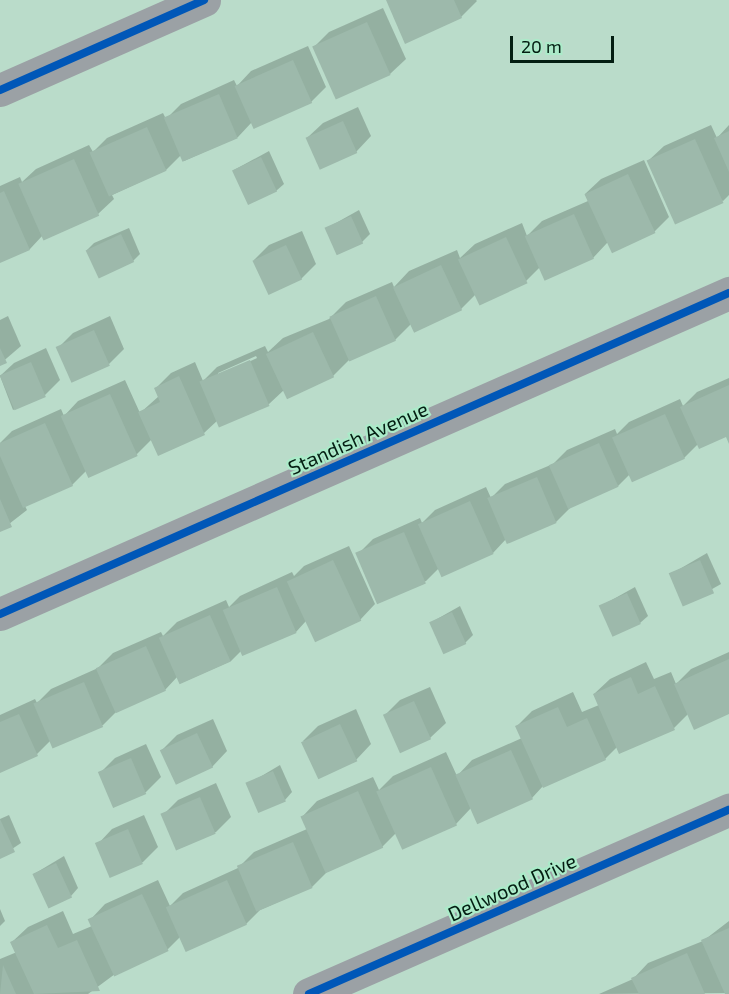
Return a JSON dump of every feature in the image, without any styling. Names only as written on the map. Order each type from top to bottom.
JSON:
[{"type":"street","points":[[0,90],[204,0]]},
{"type":"street","name":"Standish Avenue","points":[[0,614],[729,293]]},
{"type":"street","name":"Dellwood Drive","points":[[309,994],[729,810]]},
{"type":"building","points":[[386,0],[454,0],[462,18],[405,44]]},
{"type":"building","points":[[367,22],[391,75],[336,99],[312,46]]},
{"type":"building","points":[[293,60],[312,103],[254,129],[235,86]]},
{"type":"building","points":[[219,94],[238,138],[183,162],[164,117]]},
{"type":"building","points":[[343,121],[357,153],[320,170],[306,138]]},
{"type":"building","points":[[147,127],[167,171],[109,196],[89,153]]},
{"type":"building","points":[[729,131],[729,172],[714,138]]},
{"type":"building","points":[[695,139],[723,203],[675,225],[647,161]]},
{"type":"building","points":[[261,157],[277,191],[248,205],[232,171]]},
{"type":"building","points":[[74,159],[99,216],[43,240],[18,184]]},
{"type":"building","points":[[628,174],[655,233],[612,253],[584,194]]},
{"type":"building","points":[[4,191],[30,250],[0,263],[0,193]]},
{"type":"building","points":[[574,214],[594,259],[545,281],[525,236]]},
{"type":"building","points":[[351,216],[363,243],[337,255],[325,228]]},
{"type":"building","points":[[121,234],[134,262],[99,279],[86,250]]},
{"type":"building","points":[[506,237],[528,283],[480,306],[458,259]]},
{"type":"building","points":[[286,245],[302,279],[269,295],[252,261]]},
{"type":"building","points":[[441,265],[462,310],[414,333],[393,287]]},
{"type":"building","points":[[376,296],[396,341],[349,362],[329,317]]},
{"type":"building","points":[[94,330],[110,366],[71,383],[56,347]]},
{"type":"building","points":[[313,332],[334,377],[287,399],[266,354]]},
{"type":"building","points":[[0,348],[7,363],[0,366]]},
{"type":"building","points":[[250,360],[270,406],[219,428],[199,381]]},
{"type":"building","points":[[31,362],[46,397],[15,410],[0,375]]},
{"type":"building","points":[[179,376],[205,435],[158,456],[138,412],[160,402],[154,388]]},
{"type":"building","points":[[729,385],[729,444],[726,437],[699,449],[680,407]]},
{"type":"building","points":[[110,394],[138,456],[88,478],[61,416]]},
{"type":"building","points":[[665,414],[685,459],[632,482],[612,438]]},
{"type":"building","points":[[45,423],[73,486],[23,508],[0,456],[0,443]]},
{"type":"building","points":[[599,443],[619,487],[568,509],[549,465]]},
{"type":"building","points":[[537,477],[557,523],[507,544],[487,498]]},
{"type":"building","points":[[0,499],[12,527],[0,532]]},
{"type":"building","points":[[470,501],[494,554],[442,577],[418,524]]},
{"type":"building","points":[[404,532],[426,584],[377,604],[355,553]]},
{"type":"building","points":[[333,560],[361,621],[315,642],[287,582]]},
{"type":"building","points":[[700,560],[714,593],[683,606],[669,573]]},
{"type":"building","points":[[277,587],[297,633],[242,656],[223,610]]},
{"type":"building","points":[[627,593],[641,624],[613,637],[599,606]]},
{"type":"building","points":[[452,612],[466,644],[443,654],[429,622]]},
{"type":"building","points":[[210,615],[231,662],[180,684],[159,638]]},
{"type":"building","points":[[146,646],[166,691],[116,713],[96,668]]},
{"type":"building","points":[[729,659],[729,714],[694,730],[674,684]]},
{"type":"building","points":[[631,677],[638,694],[655,686],[675,730],[619,754],[593,694]]},
{"type":"building","points":[[84,682],[103,727],[53,749],[33,703]]},
{"type":"building","points":[[414,701],[431,739],[400,753],[383,715]]},
{"type":"building","points":[[558,707],[567,727],[587,718],[606,760],[543,788],[515,726]]},
{"type":"building","points":[[19,714],[38,756],[0,773],[0,722]]},
{"type":"building","points":[[340,724],[357,761],[318,779],[301,742]]},
{"type":"building","points":[[197,733],[213,767],[176,785],[160,750]]},
{"type":"building","points":[[511,750],[533,799],[477,824],[455,775]]},
{"type":"building","points":[[131,758],[146,794],[113,808],[98,772]]},
{"type":"building","points":[[431,767],[457,825],[402,850],[376,791]]},
{"type":"building","points":[[273,771],[286,801],[258,813],[245,783]]},
{"type":"building","points":[[358,791],[383,848],[326,873],[300,817]]},
{"type":"building","points":[[200,797],[216,834],[176,851],[160,814]]},
{"type":"building","points":[[0,819],[15,852],[0,859]]},
{"type":"building","points":[[128,829],[143,864],[110,878],[95,843]]},
{"type":"building","points":[[293,842],[313,888],[256,912],[237,866]]},
{"type":"building","points":[[56,863],[72,897],[48,908],[32,874]]},
{"type":"building","points":[[227,880],[247,925],[186,952],[166,907]]},
{"type":"building","points":[[142,894],[169,951],[114,976],[88,919]]},
{"type":"building","points":[[47,925],[58,948],[77,940],[100,991],[34,994],[10,942]]},
{"type":"building","points":[[729,928],[729,994],[725,994],[701,940]]},
{"type":"building","points":[[687,953],[705,994],[639,994],[631,978]]},
{"type":"building","points":[[3,965],[16,994],[0,994]]},
{"type":"cycle path","points":[[0,90],[204,0]]},
{"type":"cycle path","points":[[0,614],[729,293]]},
{"type":"cycle path","points":[[309,994],[729,810]]}]
